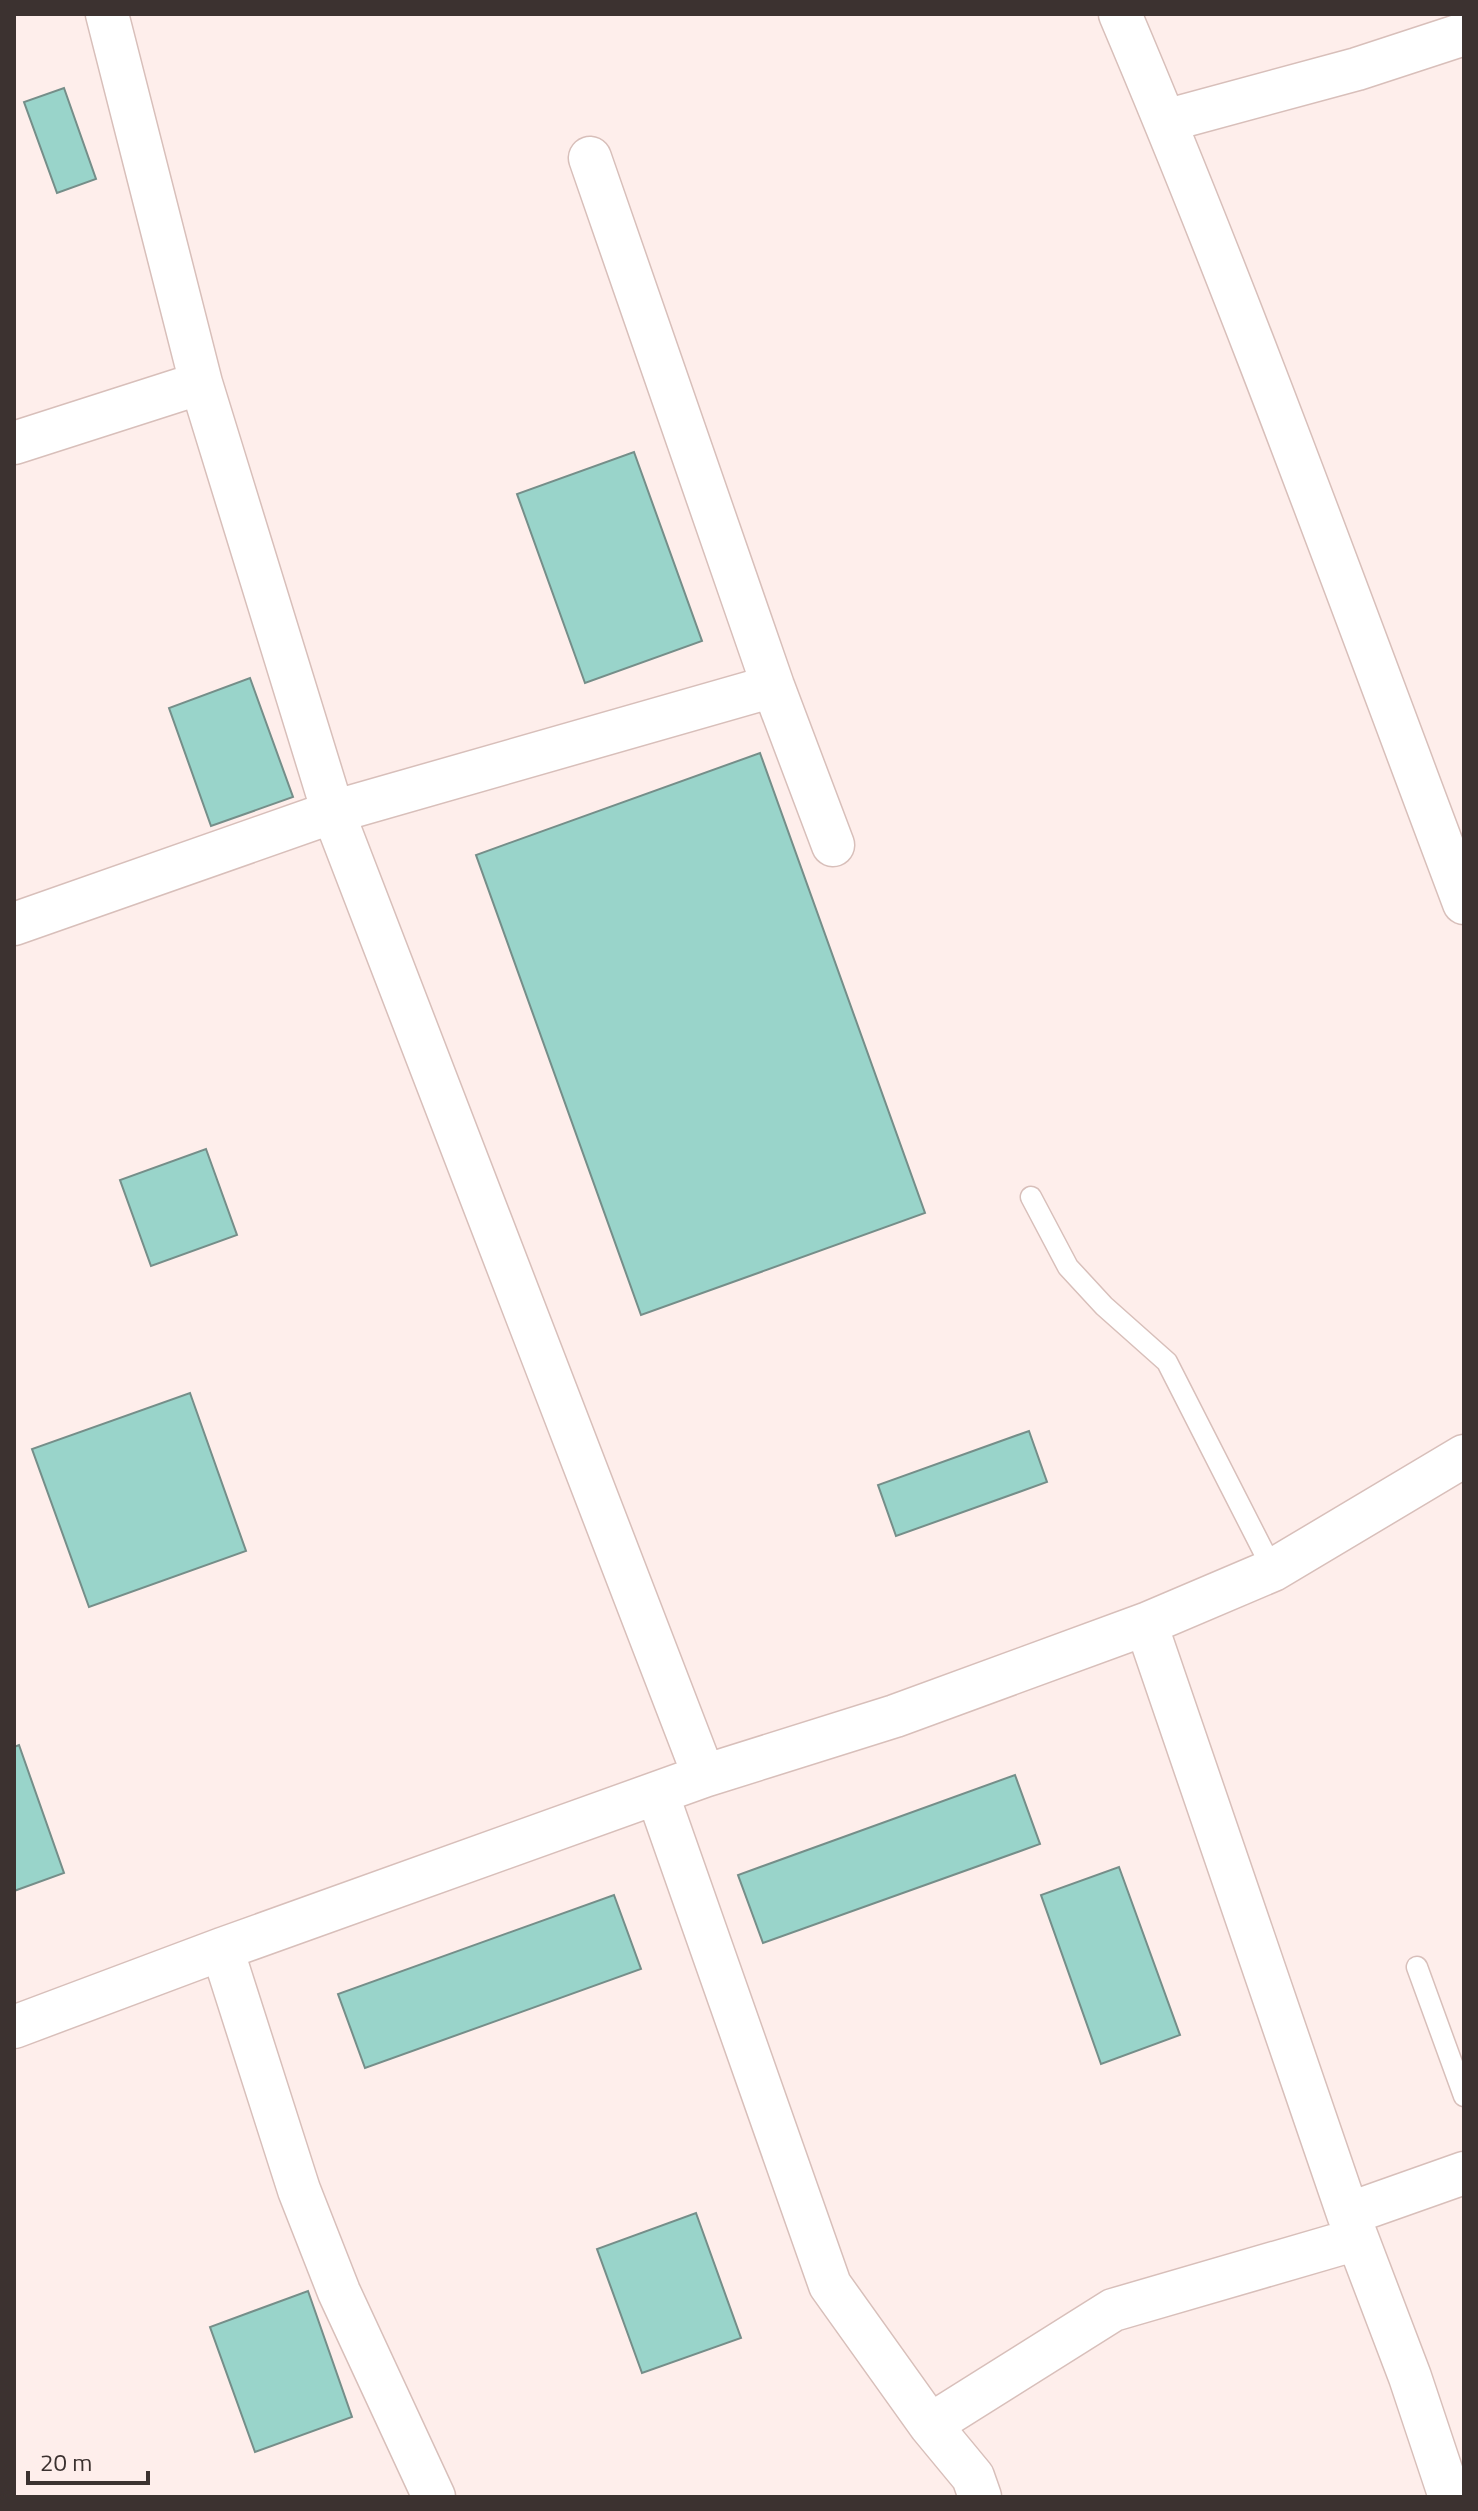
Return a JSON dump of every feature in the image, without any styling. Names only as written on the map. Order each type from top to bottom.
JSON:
[{"type":"street","points":[[107,14],[201,383],[333,812],[704,1776]]},
{"type":"street","points":[[1120,14],[1260,362],[1464,903]]},
{"type":"street","points":[[1165,121],[1357,69],[1464,34]]},
{"type":"street","points":[[590,158],[773,686],[833,845]]},
{"type":"street","points":[[14,443],[201,383]]},
{"type":"street","points":[[14,924],[333,812],[773,686]]},
{"type":"street","points":[[14,2027],[704,1776],[895,1716],[1146,1624],[1273,1570],[1464,1456]]},
{"type":"street","points":[[1146,1624],[1352,2227],[1410,2377],[1450,2497]]},
{"type":"street","points":[[657,1793],[830,2285],[930,2425],[973,2477],[980,2497]]},
{"type":"street","points":[[222,1949],[299,2190],[339,2292],[434,2497]]},
{"type":"street","points":[[930,2425],[1113,2310],[1352,2227],[1464,2173]]},
{"type":"lane","points":[[1031,1197],[1068,1267],[1104,1306],[1167,1362],[1273,1570]]},
{"type":"lane","points":[[1417,1967],[1464,2096]]},
{"type":"building","points":[[64,88],[96,179],[57,193],[24,102]]},
{"type":"building","points":[[634,452],[702,641],[585,683],[517,494]]},
{"type":"building","points":[[250,678],[293,797],[211,826],[169,708]]},
{"type":"building","points":[[760,753],[925,1213],[641,1315],[476,855]]},
{"type":"building","points":[[206,1149],[237,1235],[151,1266],[120,1180]]},
{"type":"building","points":[[190,1393],[246,1551],[89,1607],[32,1449]]},
{"type":"building","points":[[1029,1431],[1047,1482],[896,1536],[878,1485]]},
{"type":"building","points":[[19,1745],[64,1873],[14,1891],[14,1747]]},
{"type":"building","points":[[1015,1775],[1040,1844],[763,1943],[738,1875]]},
{"type":"building","points":[[1119,1867],[1180,2035],[1101,2064],[1041,1895]]},
{"type":"building","points":[[614,1895],[641,1969],[365,2068],[338,1994]]},
{"type":"building","points":[[696,2213],[741,2338],[642,2373],[597,2249]]},
{"type":"building","points":[[308,2291],[352,2417],[255,2452],[210,2327]]}]
